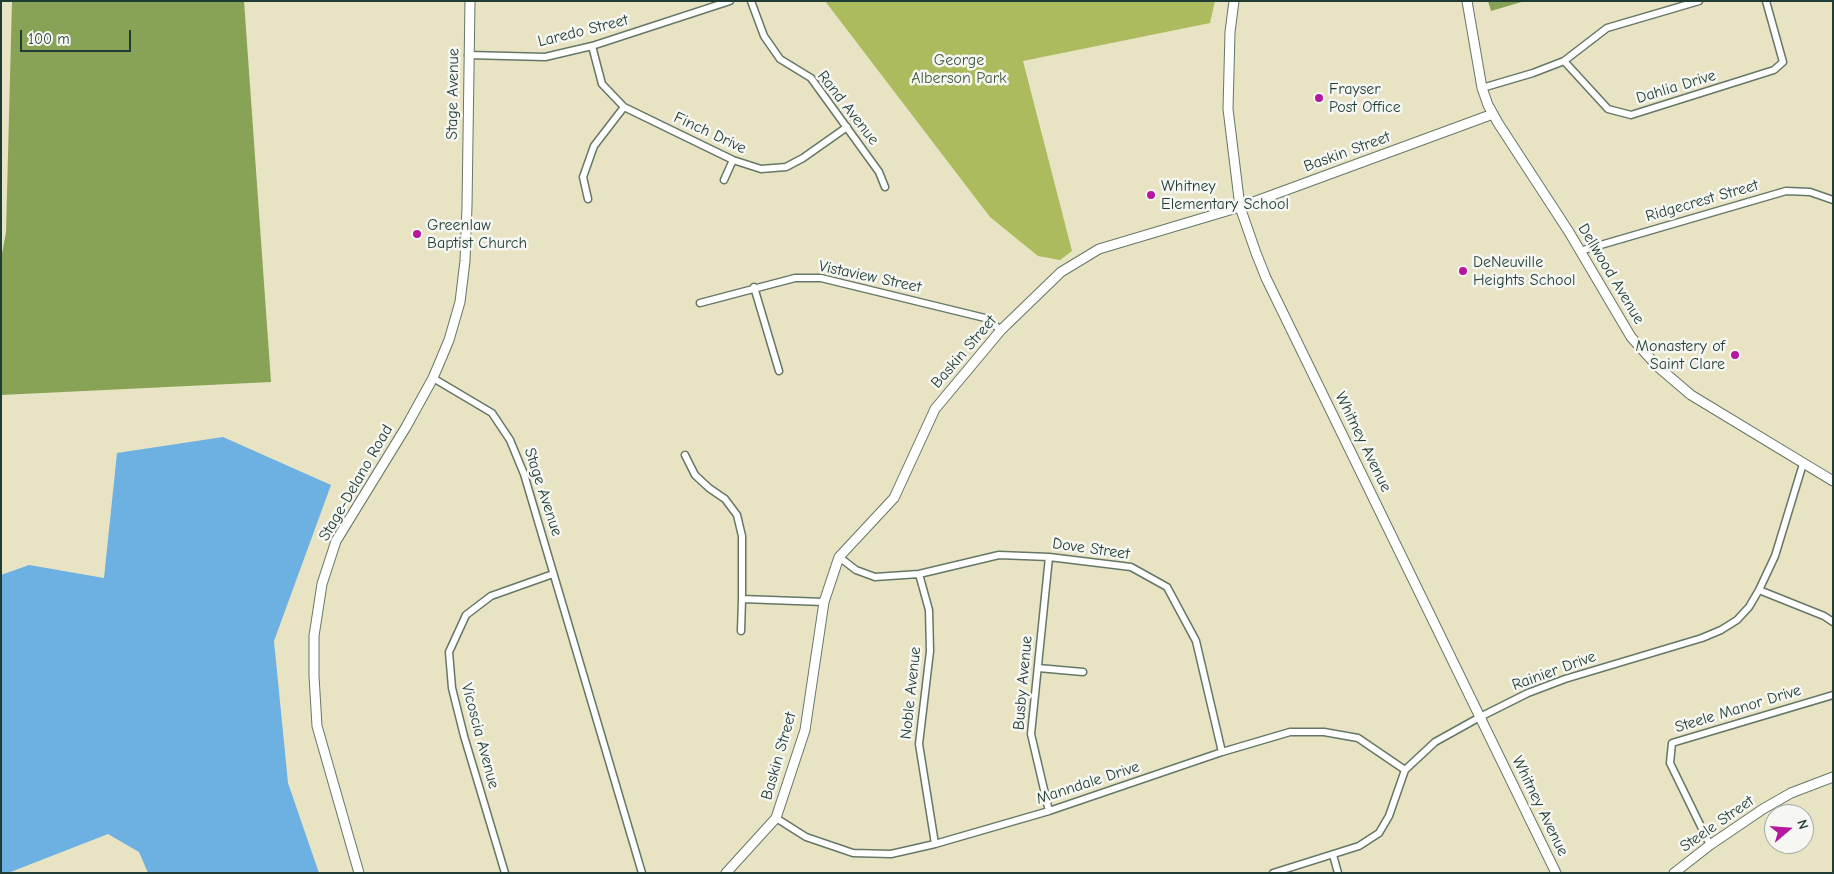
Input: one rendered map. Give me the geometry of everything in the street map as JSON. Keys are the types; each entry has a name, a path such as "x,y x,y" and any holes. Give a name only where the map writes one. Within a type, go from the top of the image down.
{"street":[{"name":"Stage Avenue","path":"470,1 465,261 460,302 449,340 433,378 492,413 510,440 524,474 642,873"},
{"name":"Laredo Street","path":"468,55 545,57 592,46 730,1"},
{"name":"Rand Avenue","path":"751,1 764,36 780,59 811,78 879,172 885,187"},
{"name":"Whitney Avenue","path":"1234,1 1230,32 1228,109 1240,207 1266,278 1556,873"},
{"name":"Dellwood Avenue","path":"1467,1 1482,88 1493,114 1580,251 1631,337 1657,366 1691,395 1833,481"},
{"path":"1482,88 1533,73 1564,61 1607,28 1699,1"},
{"name":"Dahlia Drive","path":"1564,61 1608,109 1631,115 1774,70 1783,62 1766,1"},
{"name":"Finch Drive","path":"592,46 602,84 624,107 733,160 761,169 786,167 803,158 847,127"},
{"path":"588,199 584,177 594,146 624,107"},
{"name":"Baskin Street","path":"726,873 776,818 805,730 824,602 839,557 894,498 935,409 1001,330 1061,272 1098,249 1240,207 1493,114"},
{"path":"724,180 733,160"},
{"name":"Ridgecrest Street","path":"1580,251 1786,191 1810,192 1833,200"},
{"name":"Vistaview Street","path":"700,303 754,287 795,278 821,278 985,318 1001,330"},
{"path":"754,287 779,372"},
{"name":"Stage-Delano Road","path":"359,873 317,726 314,636 322,584 336,541 406,428 433,378"},
{"path":"685,455 695,475 725,499 737,515 742,536 741,631"},
{"name":"Rainier Drive","path":"1273,873 1359,846 1379,833 1389,816 1404,770 1434,742 1528,693 1564,679 1702,638 1721,630 1736,620 1749,607 1760,590 1775,556 1803,464"},
{"name":"Dove Street","path":"839,557 856,570 875,577 919,574 999,555 1049,557 1131,567 1167,587 1196,640 1222,752"},
{"name":"Busby Avenue","path":"1049,557 1031,734 1049,811"},
{"name":"Vicoscia Avenue","path":"505,873 464,736 452,688 449,652 466,615 491,596 553,574"},
{"name":"Noble Avenue","path":"919,574 929,610 930,651 918,744 935,844"},
{"path":"1760,590 1824,616 1833,622"},
{"path":"742,599 824,602"},
{"path":"1038,668 1083,672"},
{"name":"Steele Manor Drive","path":"1710,845 1670,763 1672,743 1833,695"},
{"name":"Manndale Drive","path":"776,818 806,837 852,853 890,854 935,844 1049,811 1222,752 1290,732 1324,732 1358,738 1404,770"},
{"name":"Steele Street","path":"1674,873 1710,845 1763,809 1792,793 1833,777"},
{"path":"1333,855 1338,873"}],"green space":[{"path":"12,1 244,1 271,382 1,395 1,259 6,232"},
{"name":"George Alberson Park","path":"825,1 1215,1 1210,23 1023,61 1072,251 1060,260 1038,256 990,217"},
{"path":"1488,1 1525,1 1491,11"}],"water":[{"path":"223,437 331,485 274,641 288,783 319,873 148,873 139,852 108,834 8,873 1,873 1,575 29,565 104,578 117,453"}],"place":[{"name":"Frayser Post Office","path":"1319,98"},
{"name":"Whitney Elementary School","path":"1151,195"},
{"name":"Greenlaw Baptist Church","path":"417,234"},
{"name":"DeNeuville Heights School","path":"1463,271"},
{"name":"Monastery of Saint Clare","path":"1735,355"}]}
